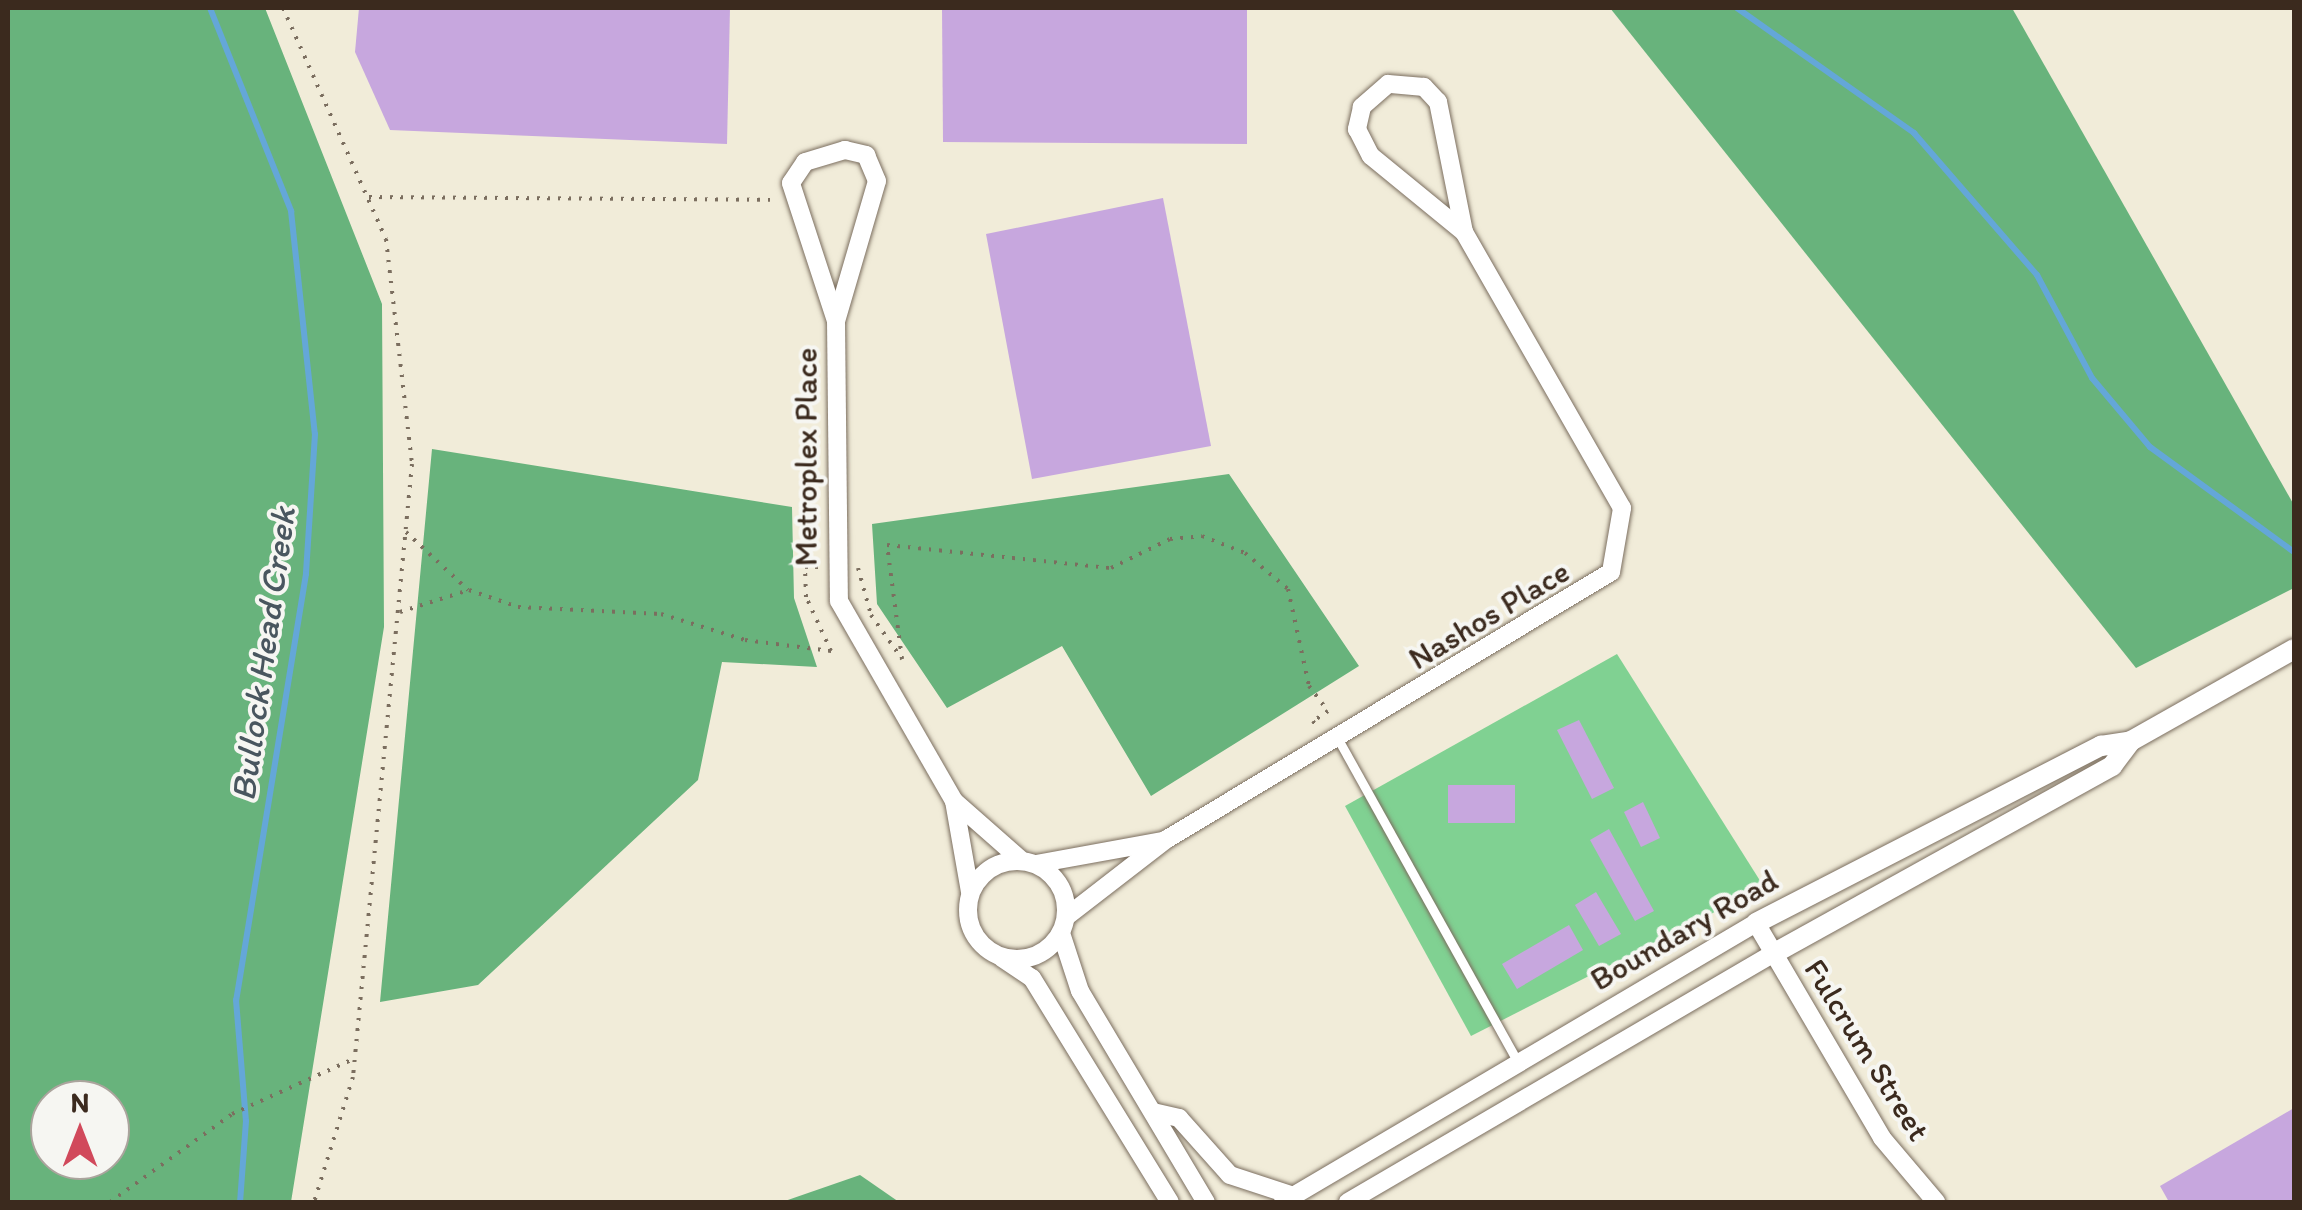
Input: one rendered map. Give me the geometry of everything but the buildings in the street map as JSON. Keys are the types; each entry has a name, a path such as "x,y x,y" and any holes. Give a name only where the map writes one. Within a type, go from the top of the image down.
{"street":[{"name":"Nashos Place","path":"1064,925 1167,839 1591,590 1612,572 1622,543 1609,477 1464,232 1438,102 1424,87 1388,84 1362,107 1356,129 1371,156 1464,232"},
{"name":"Metroplex Place","path":"836,321 791,200 804,162 835,152 866,155 878,181 836,321 833,566 854,634 954,801 1028,862"},
{"name":"Boundary Road","path":"1288,1199 1756,923 2101,746 2130,740 2294,649"},
{"name":"Boundary Road","path":"1349,1202 1773,954 2112,766 2130,740"},
{"name":"Metroplex Place","path":"954,801 970,892"},
{"name":"Nashos Place","path":"1028,862 1167,839"},
{"path":"1163,1198 1032,978 975,937 970,892 990,868 1028,862 1060,885 1064,925 1080,991 1206,1202"},
{"name":"Fulcrum Street","path":"1756,923 1882,1138 1936,1202"},
{"path":"1002,958 1036,956 1064,925"},
{"path":"1153,1112 1180,1118 1230,1174 1288,1199"}],"lane":[{"path":"1332,742 1518,1062"}],"path":[{"path":"283,8 369,197 396,286 411,433 406,532 355,1059 314,1202"},
{"path":"369,197 791,200"},
{"path":"406,532 469,590 518,607 661,614 745,640 830,651 804,577 805,567 862,568 871,615 902,659 887,545 1110,568 1170,539 1202,536 1245,553 1288,589 1309,686 1328,711 1313,720 1332,742"},
{"path":"398,613 469,590"},
{"path":"110,1202 232,1114 278,1094 324,1064 355,1059"}],"green space":[{"path":"8,8 265,8 382,304 384,627 291,1202 8,1202"},
{"path":"1610,8 2012,8 2294,505 2294,588 2136,668"},
{"path":"432,449 792,507 794,598 817,667 722,662 698,780 478,985 380,1002"},
{"path":"1229,474 1359,666 1151,796 1062,646 947,708 877,604 872,524"},
{"path":"1617,654 1764,887 1471,1036 1345,806"},
{"path":"860,1175 899,1202 782,1202"}],"waterway":[{"name":"Bullock Head Creek","path":"210,8 291,211 315,434 306,574 236,1000 246,1121 240,1202"},
{"path":"1737,8 1914,133 2037,275 2092,378 2150,447 2294,552"}]}
